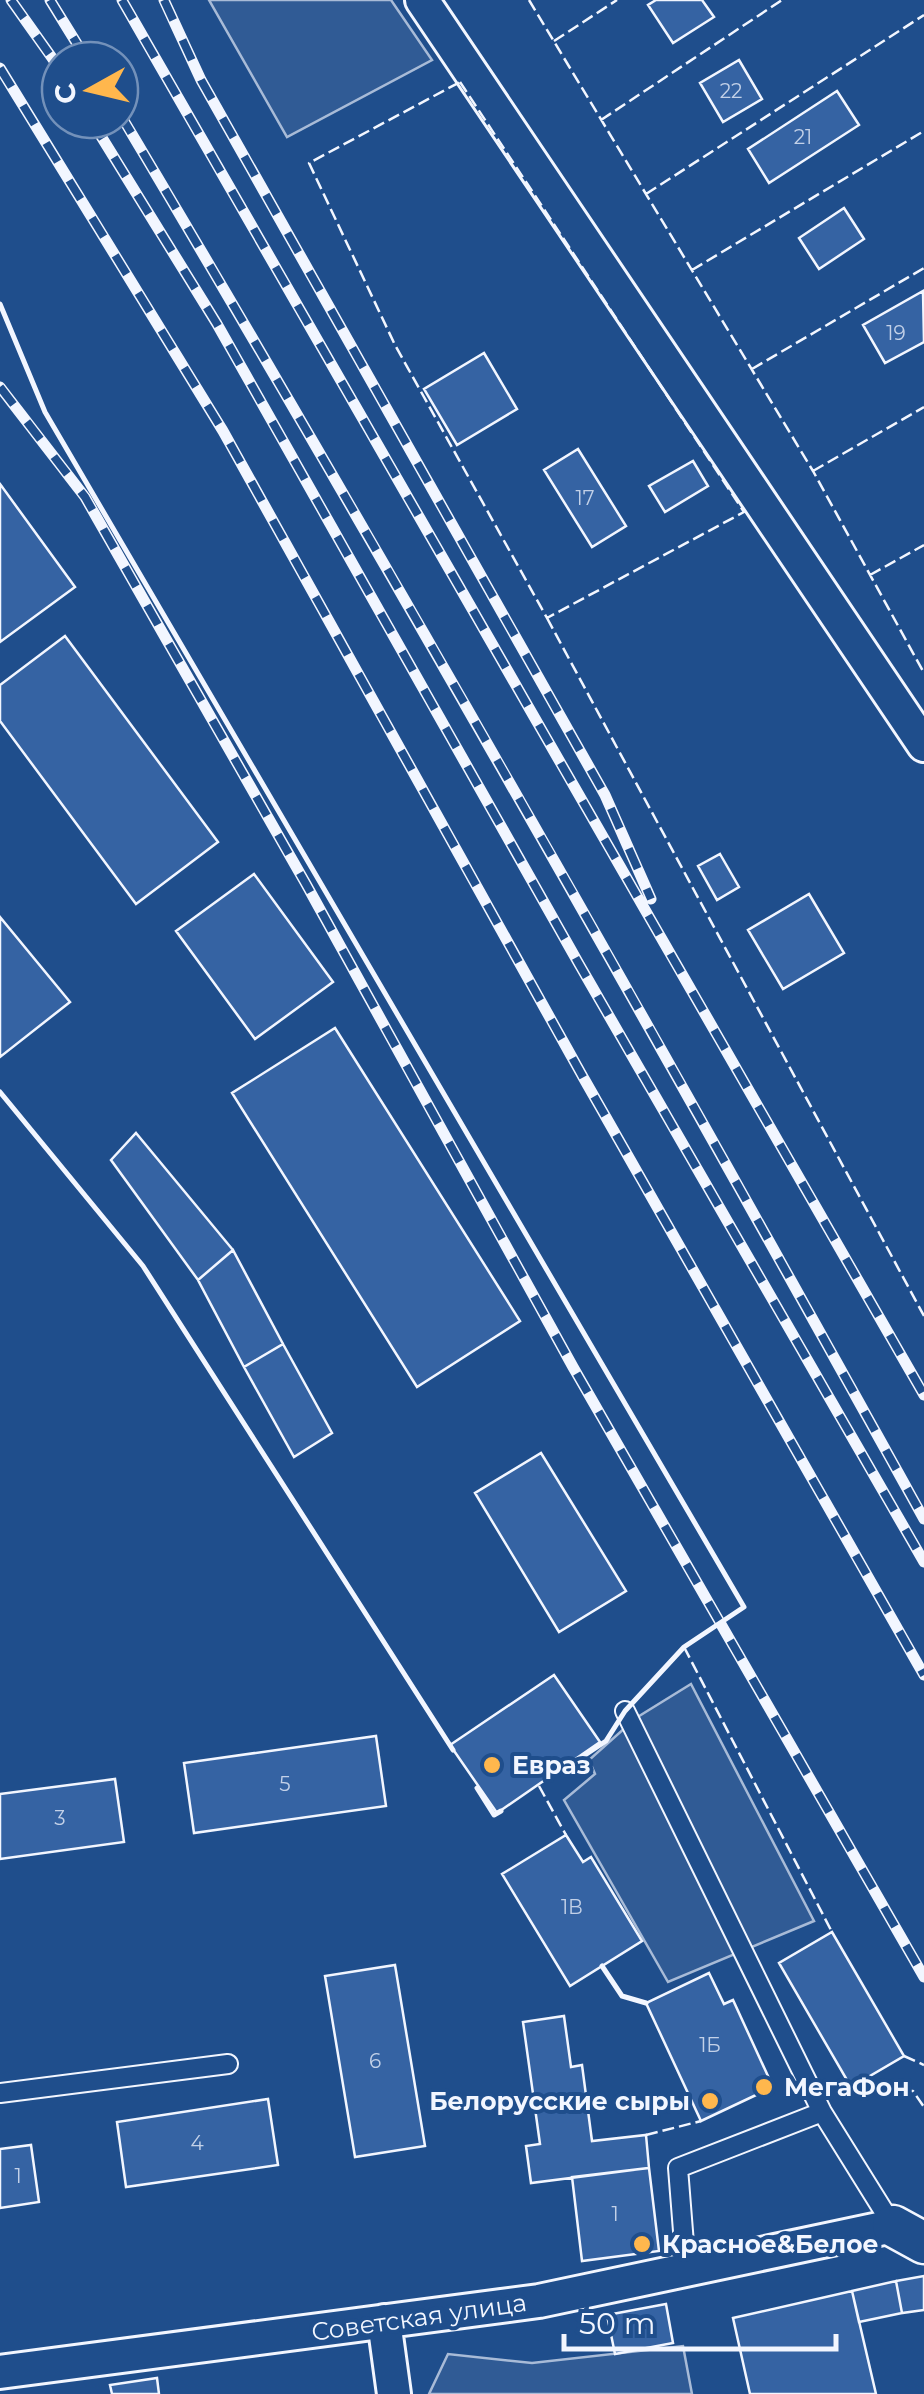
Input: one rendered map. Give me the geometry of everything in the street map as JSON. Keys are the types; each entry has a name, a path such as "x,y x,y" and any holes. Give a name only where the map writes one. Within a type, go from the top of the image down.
{"street":[{"path":"422,0 924,745"},
{"name":"Советская улица","path":"0,2372 539,2301 686,2269 908,2234"},
{"path":"384,2321 394,2394"}],"lane":[{"path":"625,1711 822,2112 908,2234"},
{"path":"0,2093 228,2064"},
{"path":"686,2269 678,2168 822,2112"}],"shaded area":[{"path":"209,0 391,0 432,60 287,137"},
{"path":"691,1684 814,1921 668,1982 564,1800 595,1774 589,1760 636,1718"},
{"path":"683,2346 692,2394 429,2394 448,2354 532,2363"}],"building":[{"path":"656,0 702,0 714,17 673,43 648,5"},
{"path":"739,60 762,99 723,122 700,83"},
{"path":"837,91 859,125 769,183 748,149"},
{"path":"844,208 864,239 819,269 799,238"},
{"path":"923,291 924,342 885,363 863,325"},
{"path":"484,353 517,409 457,445 424,389"},
{"path":"578,449 626,526 592,547 544,470"},
{"path":"693,461 708,486 665,512 649,486"},
{"path":"0,484 75,587 0,642"},
{"path":"65,636 218,842 136,904 0,721 0,685"},
{"path":"720,854 739,887 717,900 698,866"},
{"path":"254,874 333,982 255,1039 176,931"},
{"path":"809,894 844,953 783,989 748,930"},
{"path":"0,917 70,1002 0,1057"},
{"path":"335,1028 520,1321 417,1387 232,1093"},
{"path":"136,1133 233,1250 198,1280 111,1160"},
{"path":"233,1250 283,1344 244,1367 198,1280"},
{"path":"283,1344 332,1433 294,1457 244,1367"},
{"path":"541,1453 626,1591 559,1632 475,1493"},
{"path":"554,1675 600,1742 497,1813 450,1745"},
{"path":"376,1736 386,1806 194,1833 184,1763"},
{"path":"115,1779 124,1842 0,1859 0,1794"},
{"path":"566,1835 583,1862 591,1857 642,1941 570,1986 502,1874"},
{"path":"832,1932 904,2056 851,2087 779,1963"},
{"path":"395,1965 425,2146 355,2157 325,1976"},
{"path":"709,1973 724,2004 733,2000 773,2087 701,2121 646,2003"},
{"path":"564,2016 571,2067 582,2065 592,2141 646,2135 649,2168 531,2183 526,2146 540,2144 523,2022"},
{"path":"268,2099 278,2165 126,2187 117,2122"},
{"path":"31,2145 39,2202 0,2208 0,2149"},
{"path":"649,2168 659,2251 582,2261 572,2177"},
{"path":"924,2276 924,2310 902,2313 896,2281"},
{"path":"896,2281 902,2313 859,2322 852,2291"},
{"path":"852,2291 876,2394 750,2394 733,2318"},
{"path":"666,2304 673,2343 615,2354 607,2315"},
{"path":"157,2378 159,2394 112,2394 110,2385"}],"railway":[{"path":"11,0 40,41"},
{"path":"50,0 75,40"},
{"path":"122,0 924,1395"},
{"path":"164,0 201,80 605,795 651,899"},
{"path":"0,68 223,431 583,1077 924,1675"},
{"path":"103,140 217,324 579,964 924,1562"},
{"path":"135,140 527,813 924,1519"},
{"path":"0,387 85,497 306,884 573,1367 924,1977"}],"fence":[{"path":"529,0 813,471 924,673"},
{"path":"554,41 617,0"},
{"path":"601,120 782,0"},
{"path":"646,194 924,15"},
{"path":"460,82 744,512 547,618 395,345 309,163 460,82"},
{"path":"692,270 924,131"},
{"path":"752,369 924,268"},
{"path":"813,471 924,407"},
{"path":"870,575 924,545"},
{"path":"547,618 924,1316"},
{"path":"684,1647 832,1932"},
{"path":"539,1786 566,1835"},
{"path":"904,2056 924,2065"},
{"path":"851,2087 913,2091 924,2107"},
{"path":"646,2135 701,2121"}],"wall":[{"path":"0,304 45,412 744,1607 684,1647 625,1711 606,1741 576,1761"},
{"path":"0,1092 143,1266 453,1750"},
{"path":"477,1788 494,1815 501,1811"},
{"path":"602,1966 622,1996 646,2003"}],"place":[{"name":"Евраз","path":"492,1765"},
{"name":"МегаФон","path":"764,2087"},
{"name":"Белорусские сыры","path":"710,2101"},
{"name":"Красное&Белое","path":"642,2244"}]}
